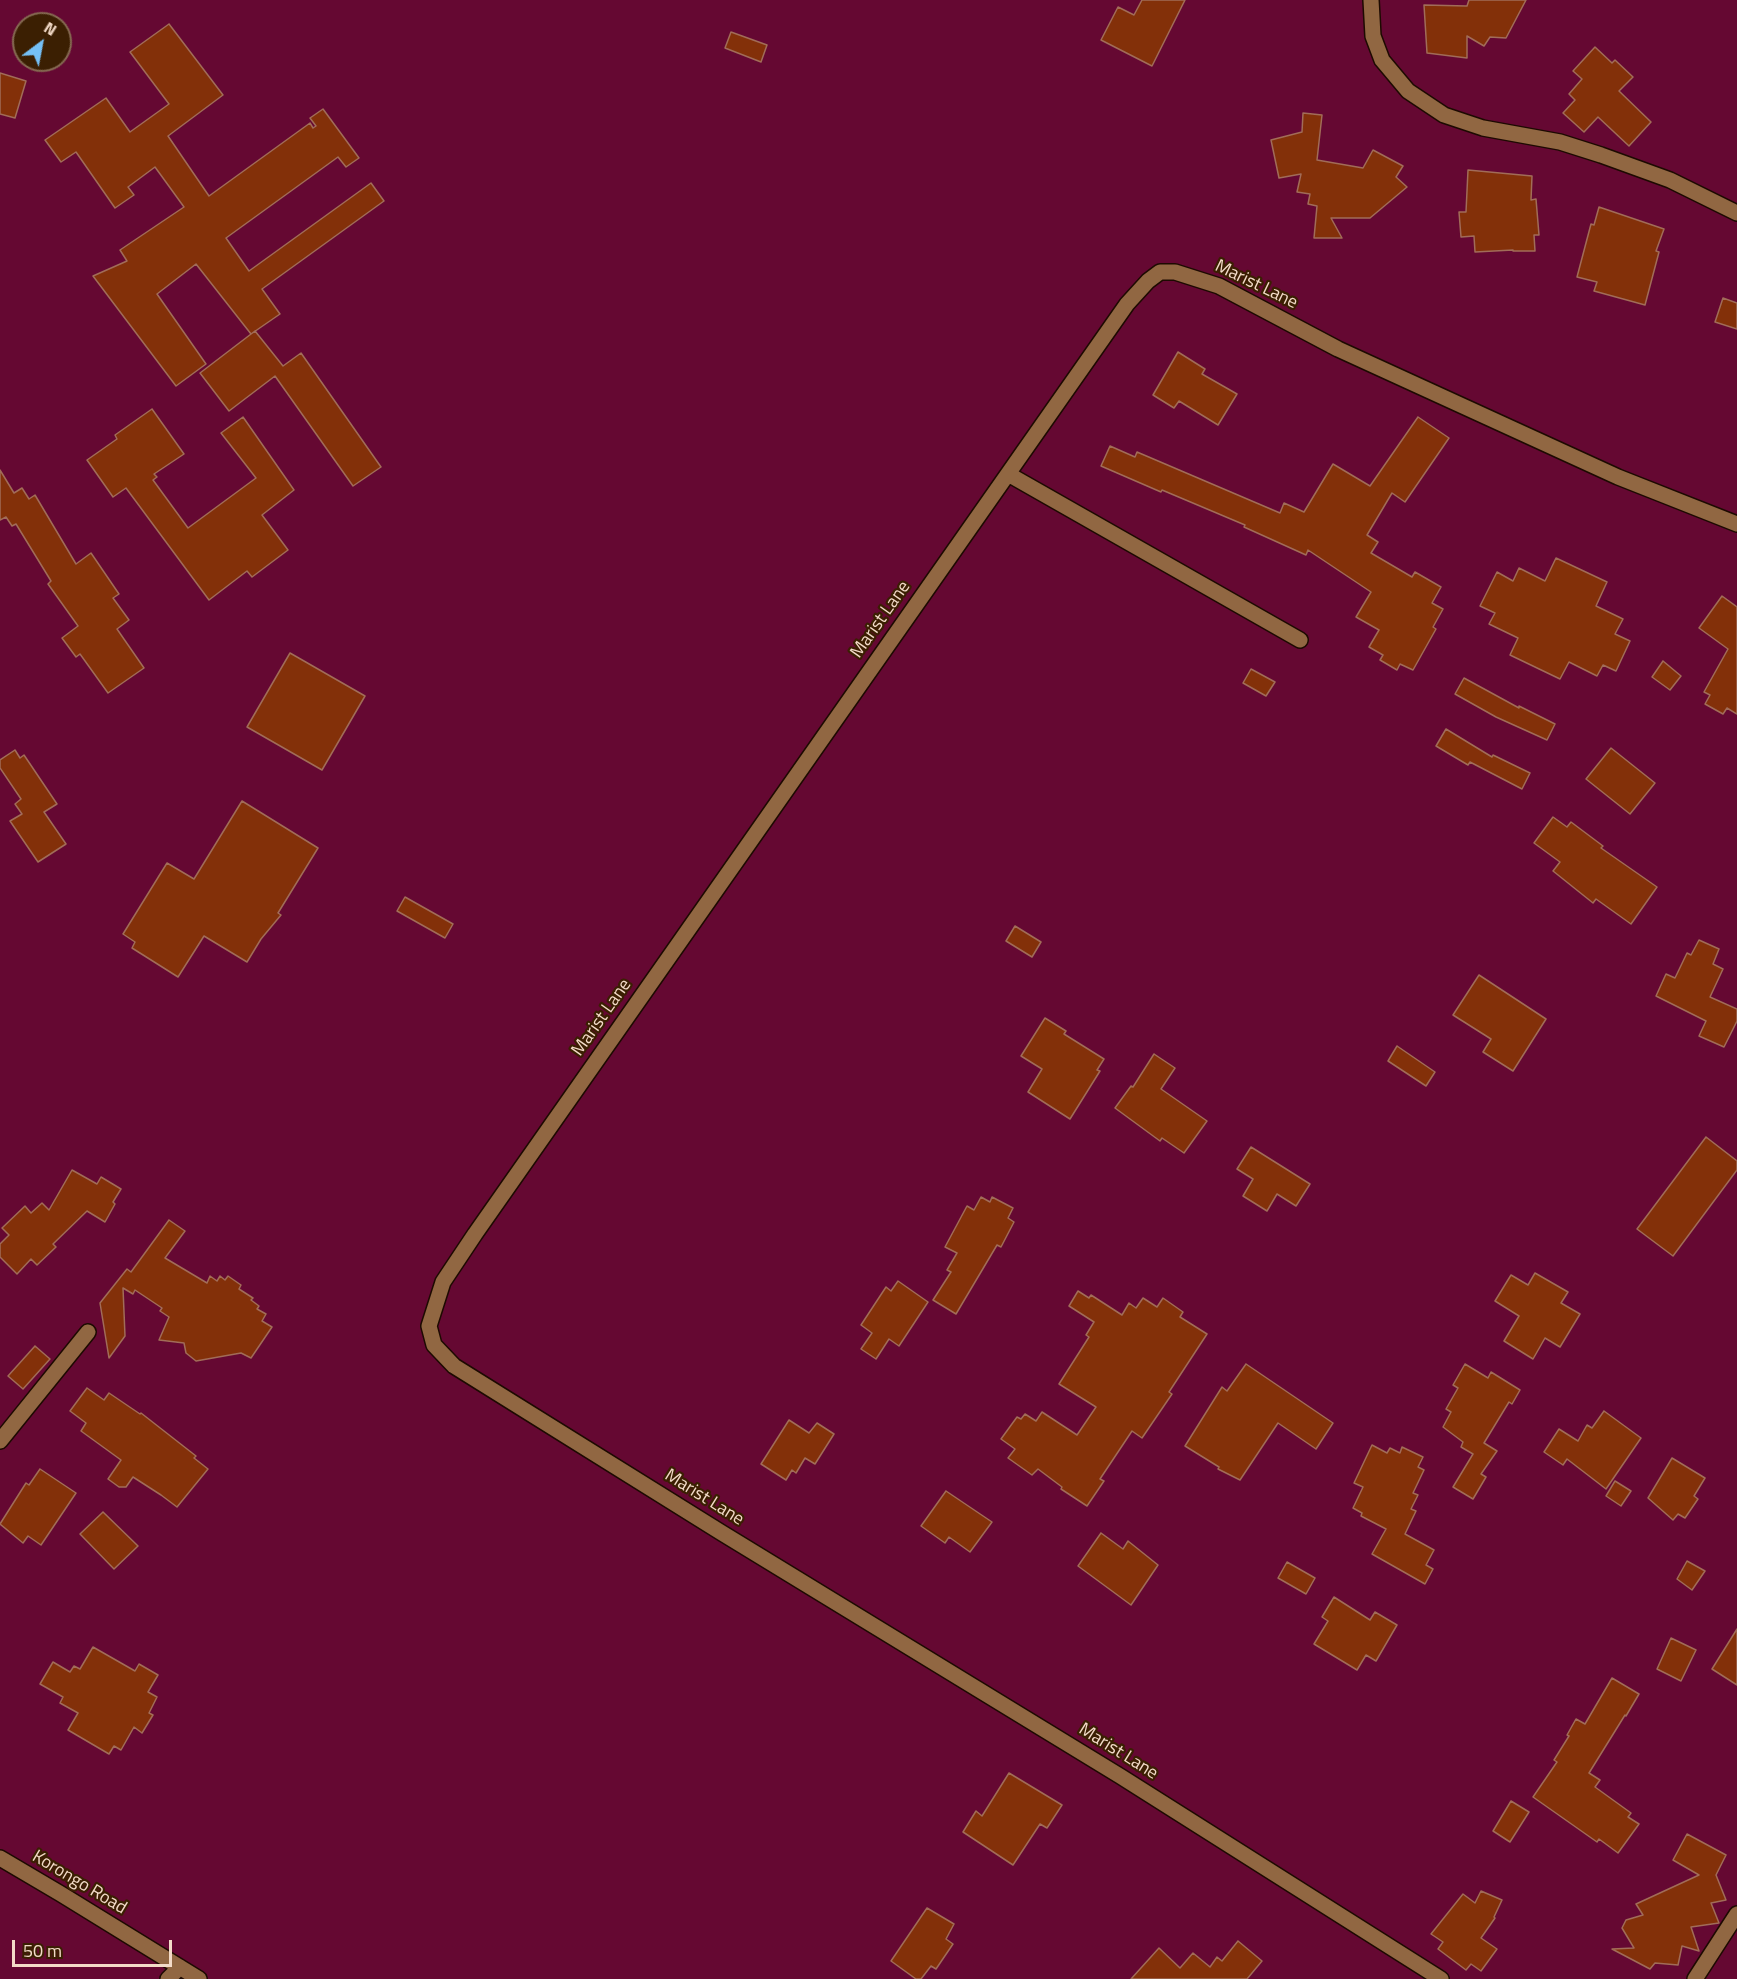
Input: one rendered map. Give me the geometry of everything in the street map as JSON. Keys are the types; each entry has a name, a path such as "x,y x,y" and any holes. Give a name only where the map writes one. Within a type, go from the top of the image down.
{"street":[{"path":"1371,0 1373,36 1382,60 1408,91 1444,115 1483,128 1560,142 1601,154 1670,180 1737,213"},
{"name":"Marist Lane","path":"1441,1979 1120,1776 454,1366 434,1345 429,1326 443,1282 1127,304 1148,281 1160,272 1174,272 1219,286 1338,349 1618,477 1737,524"},
{"path":"1008,474 1300,640"},
{"path":"0,1441 88,1332"},
{"name":"Korongo Road","path":"0,1858 200,1979"},
{"path":"1695,1979 1737,1914"},
{"path":"168,1979 180,1967"}],"shaded area":[{"path":"0,0 1737,0 1737,1979 0,1979"}],"building":[{"path":"1142,0 1185,0 1152,66 1101,40 1118,7 1134,15"},
{"path":"1469,0 1526,0 1506,38 1490,37 1484,46 1467,36 1467,58 1427,53 1424,5 1467,6"},
{"path":"169,24 223,95 168,136 209,196 310,123 313,128 316,126 310,118 323,109 359,158 346,167 338,157 226,238 249,271 371,183 384,201 262,289 280,314 251,334 196,264 157,294 206,364 176,386 93,276 127,261 120,250 184,207 155,167 128,187 134,195 115,208 76,152 61,162 45,140 106,98 130,132 169,104 130,52"},
{"path":"731,32 767,45 761,62 725,48"},
{"path":"1595,47 1612,63 1615,60 1633,77 1619,91 1651,122 1629,146 1598,117 1584,132 1563,113 1575,100 1569,94 1582,79 1573,71"},
{"path":"0,73 26,81 15,118 0,114"},
{"path":"1303,113 1322,115 1317,160 1363,168 1373,150 1403,166 1396,177 1407,187 1370,218 1331,218 1342,238 1314,238 1317,206 1308,204 1310,194 1297,192 1301,174 1279,178 1271,140 1302,132"},
{"path":"1468,170 1532,176 1531,200 1536,199 1539,235 1534,235 1535,251 1475,252 1474,236 1461,237 1459,212 1466,212"},
{"path":"1599,207 1664,229 1656,251 1659,252 1645,305 1594,291 1597,282 1577,277 1591,224 1594,225"},
{"path":"1723,298 1737,303 1737,329 1715,322"},
{"path":"255,331 283,366 301,353 381,467 353,486 275,376 229,411 200,373"},
{"path":"1178,352 1205,369 1202,374 1237,394 1218,425 1179,401 1174,408 1153,395"},
{"path":"152,409 184,454 154,474 157,477 153,480 188,528 256,478 221,433 243,417 294,490 262,515 288,550 252,577 247,571 209,600 126,488 113,497 87,460 117,439 115,435"},
{"path":"1418,417 1449,438 1405,502 1392,493 1367,535 1378,542 1371,553 1412,577 1415,572 1441,587 1432,603 1443,609 1433,627 1436,629 1413,670 1400,664 1397,670 1380,660 1383,655 1369,647 1379,630 1356,617 1371,592 1308,550 1306,555 1244,527 1245,525 1101,466 1110,446 1135,457 1137,452 1280,513 1284,503 1304,512 1333,464 1370,486"},
{"path":"0,470 14,493 22,488 29,499 35,495 76,564 91,553 119,594 113,598 129,620 117,629 144,668 108,693 80,654 76,657 62,638 78,626 48,584 51,581 16,524 12,526 6,517 0,520"},
{"path":"1556,558 1607,582 1596,606 1623,619 1615,634 1630,641 1616,671 1603,665 1597,676 1569,662 1560,679 1510,655 1518,638 1489,624 1495,613 1480,606 1497,572 1513,581 1519,568 1545,581"},
{"path":"1722,596 1737,607 1737,714 1727,708 1723,714 1705,704 1710,695 1704,692 1728,649 1699,628"},
{"path":"290,653 365,696 322,770 247,727"},
{"path":"1663,661 1681,676 1670,690 1652,677"},
{"path":"1251,669 1275,682 1266,696 1243,683"},
{"path":"1464,678 1519,708 1519,706 1555,724 1547,740 1496,717 1455,694"},
{"path":"1446,729 1492,757 1493,755 1530,773 1522,789 1470,762 1468,765 1436,746"},
{"path":"1611,748 1655,783 1630,814 1586,779"},
{"path":"15,750 20,758 24,755 57,804 44,812 66,844 38,862 10,821 22,814 15,804 21,799 0,768 0,760"},
{"path":"242,801 318,848 278,913 281,915 261,939 247,962 204,936 178,977 132,948 135,942 123,934 167,863 194,879"},
{"path":"1553,817 1567,827 1571,822 1603,846 1601,848 1657,887 1631,924 1596,899 1593,903 1553,871 1560,862 1534,843"},
{"path":"405,897 453,924 445,938 397,911"},
{"path":"1015,926 1041,942 1032,957 1006,941"},
{"path":"1699,940 1719,949 1713,964 1723,969 1710,997 1737,1009 1737,1021 1724,1047 1699,1036 1706,1021 1656,996 1666,974 1675,978 1687,953 1691,955"},
{"path":"1479,975 1546,1019 1513,1071 1483,1052 1491,1039 1453,1015"},
{"path":"1045,1018 1066,1031 1064,1034 1104,1059 1097,1070 1100,1071 1070,1119 1028,1092 1042,1069 1021,1056"},
{"path":"1397,1046 1435,1072 1426,1086 1388,1061"},
{"path":"1154,1054 1175,1068 1161,1089 1207,1121 1184,1153 1162,1138 1160,1141 1115,1108 1131,1086 1133,1087"},
{"path":"1706,1137 1737,1161 1737,1170 1673,1256 1637,1229"},
{"path":"1251,1147 1310,1184 1296,1206 1277,1194 1267,1211 1243,1196 1253,1179 1237,1169"},
{"path":"72,1170 97,1184 101,1177 121,1189 113,1202 115,1204 105,1222 87,1211 53,1244 56,1247 37,1265 31,1259 17,1274 0,1257 0,1244 9,1235 2,1228 25,1206 31,1213 42,1203 49,1210"},
{"path":"981,1197 990,1202 992,1197 1013,1208 1008,1218 1014,1222 1001,1247 997,1245 956,1314 933,1300 951,1272 947,1270 957,1253 945,1247 967,1206 974,1210"},
{"path":"169,1220 185,1231 165,1258 207,1283 210,1276 217,1281 220,1276 225,1280 228,1276 241,1285 239,1289 253,1298 251,1300 259,1306 257,1309 266,1314 262,1321 272,1327 251,1358 241,1353 196,1361 186,1353 184,1343 159,1340 169,1317 160,1311 162,1308 135,1290 133,1294 123,1288 125,1336 109,1358 100,1303 127,1269 131,1272"},
{"path":"1535,1273 1568,1292 1561,1303 1580,1314 1560,1347 1545,1338 1533,1359 1504,1341 1519,1316 1495,1301 1511,1275 1528,1285"},
{"path":"898,1281 928,1302 899,1346 889,1339 876,1359 861,1349 872,1333 861,1325 886,1287 891,1291"},
{"path":"1078,1291 1089,1298 1091,1295 1122,1315 1129,1303 1136,1308 1143,1298 1157,1307 1163,1298 1183,1312 1180,1317 1207,1334 1169,1392 1172,1394 1142,1438 1132,1431 1100,1479 1104,1481 1087,1506 1061,1489 1062,1487 1038,1469 1032,1475 1008,1458 1015,1449 1001,1439 1017,1417 1021,1419 1025,1414 1036,1421 1042,1412 1077,1435 1096,1407 1059,1384 1089,1337 1086,1335 1094,1322 1069,1306"},
{"path":"35,1346 50,1359 23,1389 8,1376"},
{"path":"1246,1364 1333,1423 1316,1449 1278,1423 1240,1480 1218,1469 1219,1467 1185,1446 1222,1387 1227,1391"},
{"path":"1465,1364 1488,1378 1491,1372 1520,1390 1512,1404 1509,1402 1484,1443 1497,1451 1481,1474 1486,1477 1473,1499 1453,1487 1473,1454 1461,1447 1463,1442 1443,1427 1451,1412 1446,1409 1458,1388 1453,1385"},
{"path":"87,1388 104,1400 109,1393 141,1413 196,1456 194,1458 208,1469 177,1507 133,1477 126,1487 119,1487 108,1479 121,1460 81,1431 86,1423 70,1411"},
{"path":"1604,1411 1641,1438 1606,1489 1567,1459 1563,1465 1544,1452 1559,1429 1578,1441 1587,1425 1592,1428"},
{"path":"789,1420 809,1433 817,1423 834,1434 815,1464 805,1458 796,1473 792,1470 786,1480 761,1464"},
{"path":"1372,1445 1387,1453 1390,1448 1400,1453 1402,1447 1423,1457 1418,1467 1424,1470 1413,1493 1418,1495 1411,1509 1416,1511 1405,1534 1434,1550 1426,1565 1433,1569 1425,1584 1372,1554 1386,1529 1361,1516 1362,1513 1353,1508 1363,1487 1354,1483"},
{"path":"1672,1458 1705,1478 1694,1496 1698,1499 1685,1518 1678,1514 1673,1520 1648,1498"},
{"path":"40,1469 76,1493 41,1545 28,1536 23,1543 0,1524 26,1483 29,1485"},
{"path":"1615,1481 1631,1491 1621,1506 1606,1496"},
{"path":"946,1491 992,1522 970,1552 949,1537 945,1543 921,1526"},
{"path":"103,1512 138,1546 114,1569 80,1534"},
{"path":"1101,1533 1123,1549 1128,1541 1158,1565 1131,1605 1078,1566"},
{"path":"1687,1561 1705,1571 1692,1590 1677,1579"},
{"path":"1287,1562 1315,1578 1306,1594 1278,1578"},
{"path":"1334,1597 1370,1620 1375,1612 1397,1625 1376,1661 1366,1655 1357,1670 1314,1644 1328,1621 1322,1617"},
{"path":"1737,1629 1737,1685 1712,1669"},
{"path":"1671,1638 1696,1650 1681,1681 1657,1669"},
{"path":"93,1647 135,1671 139,1664 158,1675 148,1692 157,1697 149,1713 153,1715 142,1733 134,1727 121,1750 114,1746 109,1754 68,1730 78,1713 60,1703 63,1697 40,1684 53,1662 70,1672 74,1666 80,1669"},
{"path":"1612,1678 1639,1694 1589,1773 1600,1780 1595,1787 1631,1813 1628,1817 1639,1824 1618,1853 1599,1839 1597,1842 1533,1797 1557,1762 1554,1760 1569,1736 1567,1735 1576,1719 1585,1724"},
{"path":"1009,1773 1062,1805 1047,1828 1040,1824 1013,1865 963,1832 976,1811 982,1816"},
{"path":"1511,1801 1529,1812 1510,1842 1493,1831"},
{"path":"1687,1834 1726,1855 1716,1875 1726,1900 1711,1903 1719,1923 1691,1927 1699,1951 1682,1946 1678,1965 1655,1963 1650,1969 1612,1949 1634,1948 1622,1928 1626,1920 1643,1915 1636,1904 1699,1875 1673,1860"},
{"path":"1481,1891 1502,1900 1495,1918 1481,1938 1497,1949 1481,1971 1471,1964 1466,1970 1438,1949 1443,1942 1431,1934 1463,1894 1475,1903"},
{"path":"927,1908 954,1924 946,1939 953,1944 936,1969 931,1966 921,1979 916,1979 891,1961"},
{"path":"1238,1941 1262,1961 1247,1979 1131,1979 1159,1948 1180,1968 1193,1953 1210,1967 1217,1957 1222,1961"}]}
